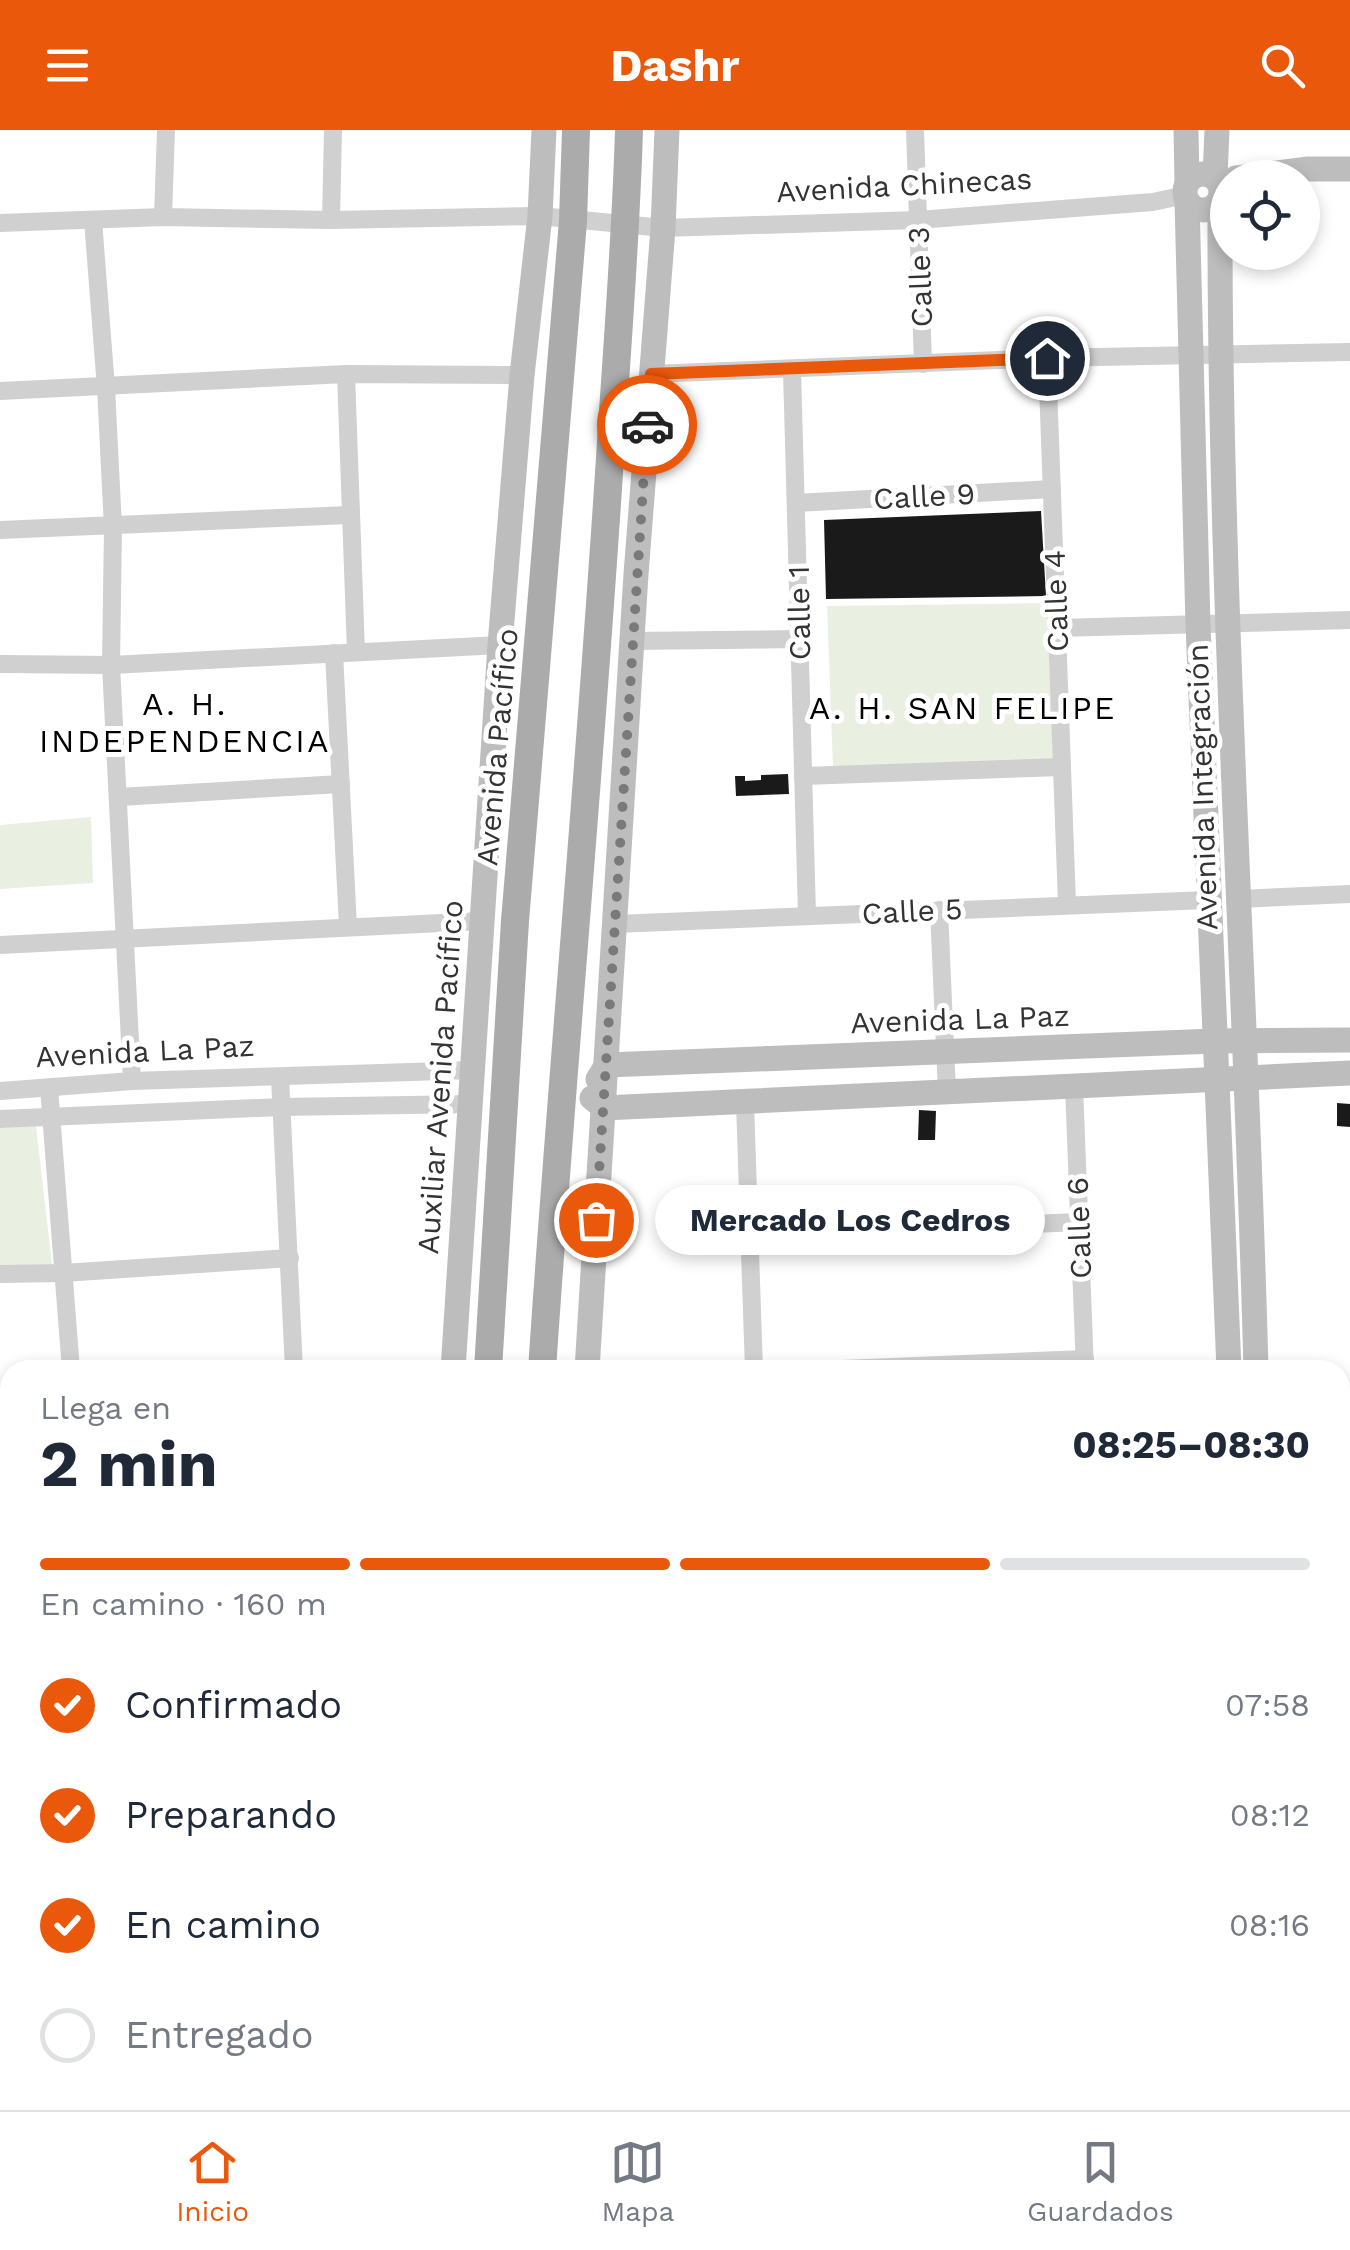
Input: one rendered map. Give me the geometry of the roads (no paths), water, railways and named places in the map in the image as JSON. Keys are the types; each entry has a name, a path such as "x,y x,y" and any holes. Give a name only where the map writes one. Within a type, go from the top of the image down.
{"main road":[{"name":"Auxiliar Avenida Pacífico","path":"454,1360 500,646 522,376 540,216 544,130"},
{"name":"Avenida Pacífico","path":"489,1360 515,921 573,221 576,130"},
{"path":"543,1360 560,1103 595,700 629,130"},
{"path":"586,1360 596,1101 607,1065 667,130"},
{"path":"1186,130 1198,624 1229,1360"},
{"name":"Avenida Integración","path":"1218,130 1221,160"},
{"path":"1320,169 1350,169"},
{"path":"1186,193 1204,210 1210,201"},
{"name":"Avenida Integración","path":"1221,270 1220,356 1228,624 1256,1360"},
{"name":"Avenida La Paz","path":"607,1065 1215,1041 1350,1040"},
{"path":"560,1103 745,1103 1350,1074"}],"street":[{"path":"163,217 166,130"},
{"path":"330,220 332,130"},
{"name":"Calle 3","path":"915,130 924,364"},
{"name":"Avenida Chinecas","path":"573,221 663,228 918,220 1153,202 1186,193"},
{"path":"0,223 163,217 330,220 540,216 573,221"},
{"path":"92,220 113,527 112,665 132,1081"},
{"path":"651,374 1047,358 1350,352"},
{"name":"Calle 4","path":"1047,358 1067,904"},
{"name":"Calle 1","path":"792,370 807,916"},
{"path":"0,391 346,374 522,376"},
{"path":"346,374 356,652"},
{"name":"Calle 9","path":"796,504 1052,490"},
{"path":"0,530 349,515"},
{"path":"1057,628 1350,620"},
{"path":"632,640 799,639"},
{"path":"0,664 112,665 500,646"},
{"path":"334,653 348,926"},
{"path":"803,776 1062,767"},
{"path":"119,797 341,784"},
{"path":"1239,899 1350,894"},
{"name":"Calle 5","path":"615,924 1208,900"},
{"path":"939,910 948,1093"},
{"path":"0,944 482,921"},
{"name":"Avenida La Paz","path":"0,1091 132,1081 474,1070"},
{"path":"280,1076 294,1360"},
{"name":"Calle 6","path":"1074,1086 1085,1360"},
{"path":"48,1088 70,1360"},
{"path":"745,1103 754,1360"},
{"path":"0,1120 280,1106 472,1104"},
{"path":"749,1237 1078,1222"},
{"path":"0,1274 290,1258"}],"place":[{"name":"Mercado Los Cedros","path":"596,1220"}],"district":[{"name":"A. H. SAN FELIPE","path":"963,708"},
{"name":"A. H. INDEPENDENCIA","path":"185,722"}]}
